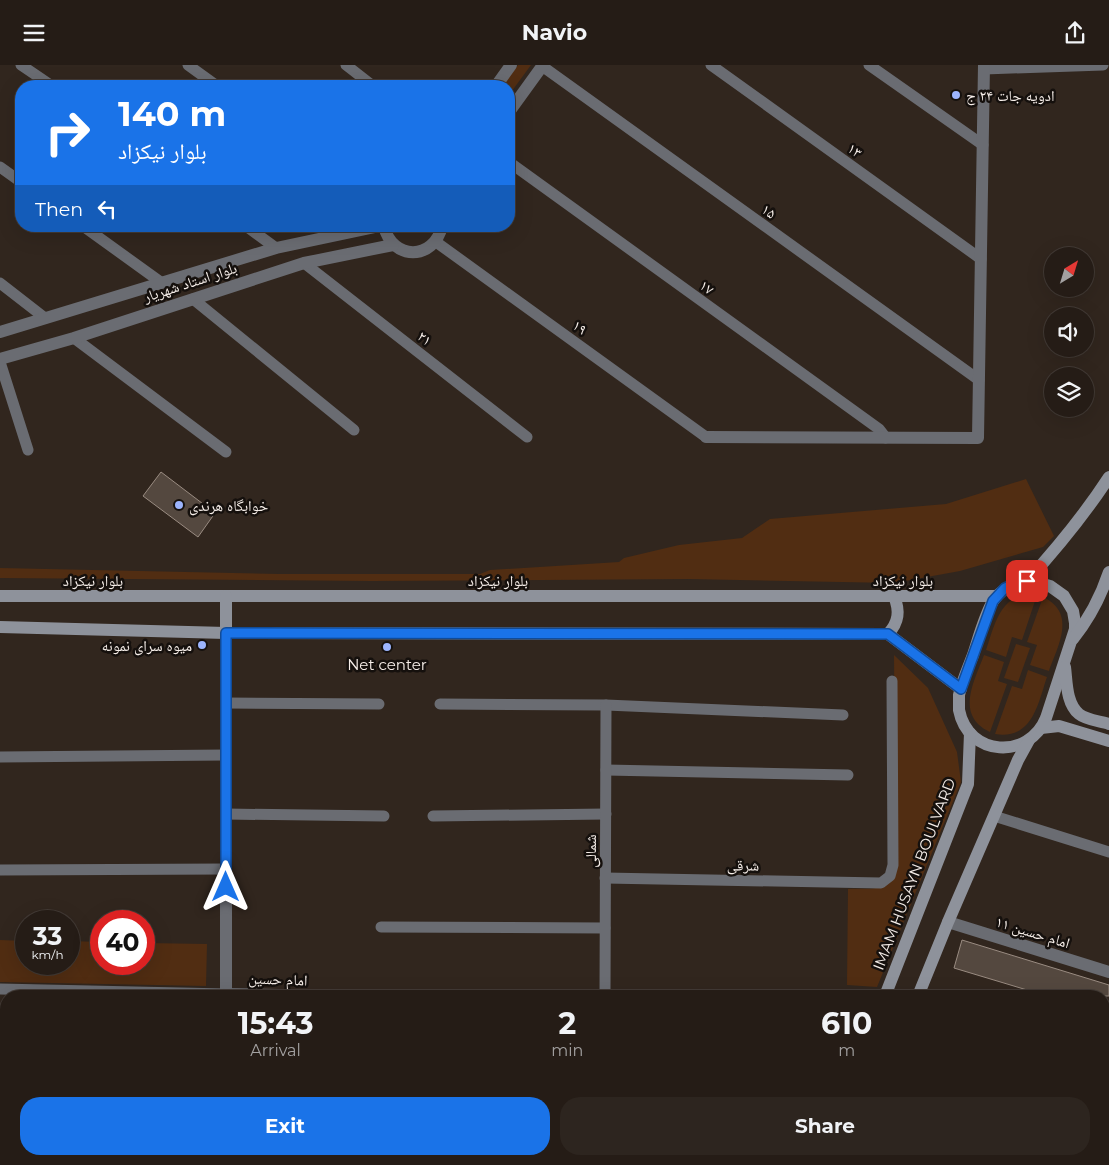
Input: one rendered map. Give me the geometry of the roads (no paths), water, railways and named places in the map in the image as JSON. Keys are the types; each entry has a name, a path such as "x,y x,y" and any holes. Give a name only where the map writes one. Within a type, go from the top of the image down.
{"main road":[{"path":"1027,581 1069,533 1091,505 1109,477"},
{"path":"1070,643 1085,625 1107,586 1109,572"},
{"path":"920,990 994,816 1029,740 1041,728 1046,717 1075,629 1072,611 1060,592 1050,585 1027,581 1010,585 996,596 990,606 961,689 959,700 963,723 970,733 979,740 995,747 1012,747 1029,740"},
{"name":"بلوار نیکزاد","path":"0,596 996,596"},
{"path":"226,596 226,633"},
{"path":"888,634 895,626 898,617 898,606 894,596"},
{"path":"0,627 226,633 888,634 961,689"},
{"path":"1065,660 1067,687 1071,705 1080,715 1109,724"},
{"path":"1041,728 1059,726 1109,741"},
{"name":"IMAM HUSAYN BOULVARD","path":"887,990 968,784 970,733"}],"street":[{"path":"21,65 43,80"},
{"path":"188,65 209,80"},
{"path":"346,65 365,80"},
{"path":"500,80 510,65"},
{"name":"۱۳","path":"711,65 981,259"},
{"path":"869,65 983,145"},
{"path":"706,437 978,438 984,67 1103,65"},
{"path":"515,104 543,66"},
{"name":"۱۵","path":"543,66 979,380"},
{"name":"۱۷","path":"515,166 871,423 886,438"},
{"path":"0,167 15,178"},
{"path":"91,232 162,283"},
{"path":"254,232 276,248"},
{"name":"بلوار استاد شهریار","path":"0,332 276,248 353,232"},
{"path":"385,232 393,245 410,253 420,252 429,248 436,242 440,232"},
{"name":"۱۹","path":"436,242 706,437"},
{"name":"بلوار استاد شهریار","path":"0,360 74,338 304,263 393,245"},
{"name":"۲۱","path":"304,263 528,437"},
{"path":"0,283 45,318"},
{"path":"193,299 354,430"},
{"path":"74,338 226,451"},
{"path":"0,360 28,450"},
{"path":"226,633 226,990"},
{"name":"شرقی","path":"605,877 881,883 890,876 893,865 892,681"},
{"path":"226,703 379,704"},
{"path":"440,704 606,705 844,715"},
{"name":"شمالی","path":"605,990 606,705"},
{"path":"0,757 226,755"},
{"path":"606,770 848,775"},
{"path":"226,814 384,816"},
{"path":"433,816 606,814"},
{"path":"994,816 1109,852"},
{"path":"0,869 226,869"},
{"name":"امام حسین ۱۱","path":"948,922 1109,972"},
{"path":"381,927 605,928"},
{"path":"0,989 38,990"}],"place":[{"name":"ادویه جات ۲۴ ج","path":"956,95"},
{"name":"خوابگاه هرندی","path":"179,505"},
{"name":"میوه سرای نمونه","path":"202,645"},
{"name":"Net center","path":"387,647"}]}
